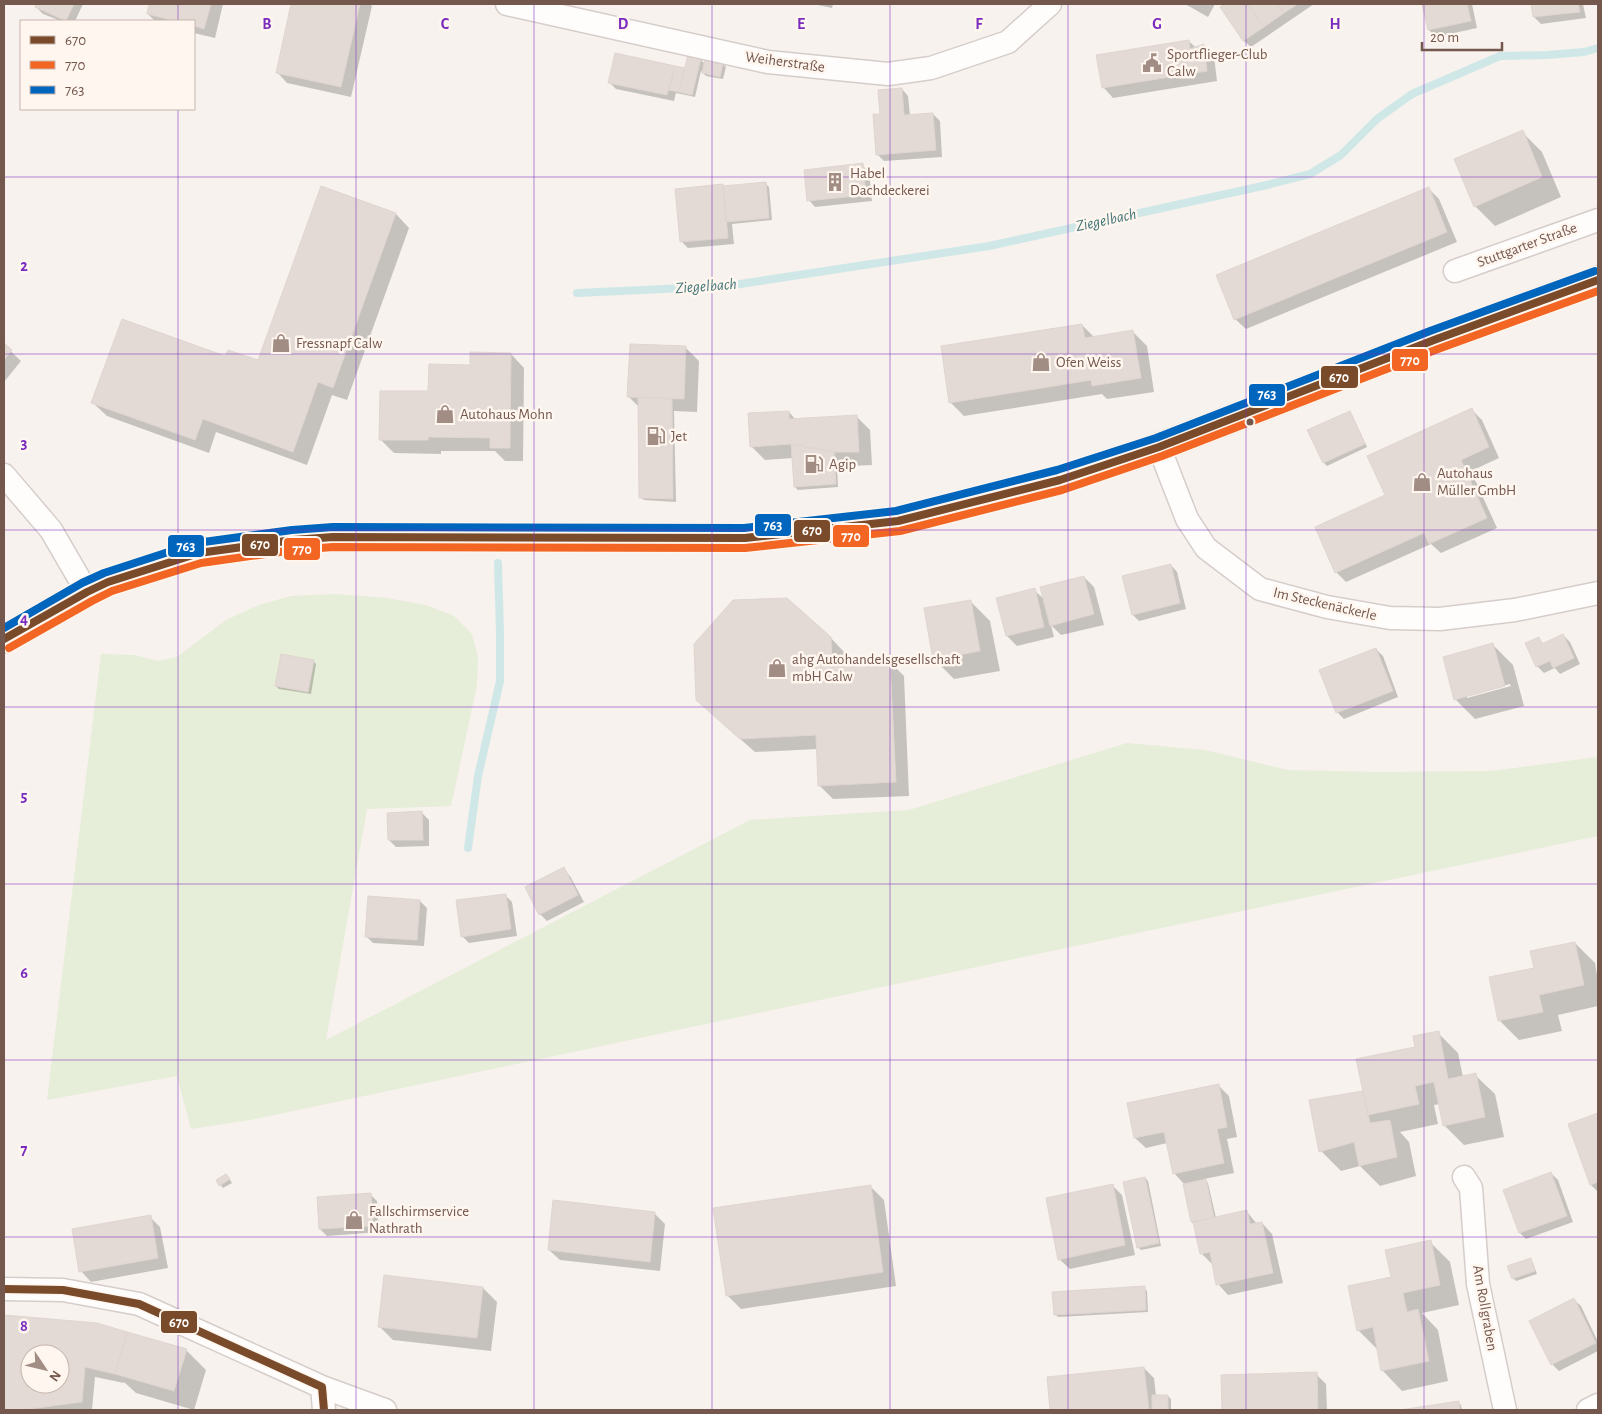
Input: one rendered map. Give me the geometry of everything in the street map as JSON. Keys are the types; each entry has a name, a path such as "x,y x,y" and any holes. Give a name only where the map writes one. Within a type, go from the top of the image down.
{"main road":[{"path":"4,639 108,582 199,553 293,540 342,537 744,538 898,521 1060,480 1159,447 1434,340 1598,280"}],"street":[{"name":"Weiherstraße","path":"507,4 768,62 888,74 931,68 1008,42 1050,4"},
{"name":"Stuttgarter Straße","path":"1455,271 1598,220"},
{"name":"Im Steckenäckerle","path":"1159,447 1187,519 1206,548 1260,589 1327,607 1390,618 1420,619 1440,619 1515,610 1598,593"},
{"path":"4,475 51,530 88,592"},
{"name":"Am Rollgraben","path":"1464,1177 1471,1188 1478,1284 1505,1410"},
{"path":"4,1289 63,1290 139,1304 322,1387 385,1410"},
{"path":"322,1387 324,1410"},
{"path":"1588,1410 1598,1404"}],"green space":[{"path":"335,594 387,598 426,605 454,616 472,634 478,657 477,685 451,806 367,809 326,1040 750,820 909,810 1127,743 1205,750 1288,770 1378,772 1491,771 1598,757 1598,836 250,1120 191,1129 177,1076 47,1100 101,654 134,655 158,661 177,657 226,620 259,605 291,596"}],"building":[{"path":"36,4 74,4 66,20 35,7"},
{"path":"149,4 211,4 204,29 195,26 195,20 171,20 147,14"},
{"path":"291,4 360,4 341,87 276,73"},
{"path":"1225,4 1248,4 1264,27 1243,41 1220,7"},
{"path":"1248,4 1277,4 1284,13 1264,27"},
{"path":"1277,4 1298,4 1284,13"},
{"path":"1422,4 1467,4 1471,21 1428,30"},
{"path":"1531,4 1578,4 1580,12 1533,17"},
{"name":"Sportflieger-Club Calw","path":"1189,40 1190,49 1204,44 1207,71 1102,88 1096,55"},
{"path":"615,53 675,66 667,95 608,83"},
{"path":"688,55 701,58 692,95 679,92"},
{"path":"705,59 723,63 720,77 702,73"},
{"path":"675,66 685,68 679,92 669,90"},
{"path":"902,88 904,115 933,113 936,150 876,155 873,114 880,114 878,90"},
{"path":"1523,130 1542,177 1474,207 1454,159"},
{"name":"Habel Dachdeckerei","path":"863,163 866,195 807,201 804,170"},
{"path":"766,182 769,218 726,222 723,186"},
{"path":"723,184 728,238 680,242 675,189"},
{"path":"321,186 396,213 333,388 318,382 293,452 203,419 195,440 91,403 122,319 225,356 228,350 258,360"},
{"path":"1429,187 1447,232 1234,320 1216,275"},
{"name":"Ofen Weiss","path":"1082,324 1085,338 1133,330 1141,378 1092,386 1091,380 949,403 941,346"},
{"path":"4,343 12,350 4,360"},
{"path":"630,344 686,346 684,399 627,397"},
{"name":"Autohaus Mohn","path":"470,352 511,353 510,448 490,448 490,438 428,437 428,440 379,440 380,391 428,391 429,364 470,365"},
{"path":"638,397 672,399 673,499 639,498"},
{"path":"1472,408 1489,447 1461,460 1487,518 1429,544 1424,533 1335,573 1315,527 1385,495 1367,456"},
{"path":"789,411 789,419 857,415 859,452 834,452 791,444 750,447 748,413"},
{"path":"1350,411 1365,444 1323,463 1307,430"},
{"path":"791,444 834,452 836,484 794,487"},
{"path":"1171,564 1180,603 1132,615 1122,576"},
{"path":"1084,576 1094,614 1050,626 1040,587"},
{"path":"1035,588 1044,627 1006,636 996,598"},
{"path":"787,598 831,637 832,664 890,661 896,782 818,786 816,735 740,739 696,700 694,644 733,600"},
{"path":"971,600 980,651 933,660 924,608"},
{"path":"1563,634 1574,658 1553,668 1550,661 1536,667 1525,643 1539,637 1542,644"},
{"path":"1493,643 1505,686 1454,700 1443,657"},
{"path":"1376,648 1393,691 1336,713 1319,670"},
{"path":"281,654 314,660 308,692 275,686"},
{"path":"422,811 423,840 388,840 387,813"},
{"path":"564,867 578,895 539,915 525,887"},
{"path":"506,894 511,929 461,937 456,900"},
{"path":"368,896 420,900 417,940 365,937"},
{"path":"1575,942 1584,985 1539,995 1543,1012 1498,1021 1489,977 1534,968 1530,951"},
{"path":"1439,1031 1448,1079 1476,1073 1485,1117 1443,1126 1434,1082 1415,1086 1419,1104 1368,1115 1356,1059 1415,1047 1413,1036"},
{"path":"1219,1084 1227,1127 1217,1129 1224,1163 1173,1174 1164,1132 1134,1138 1127,1103"},
{"path":"1363,1091 1370,1123 1390,1120 1397,1157 1359,1166 1354,1142 1319,1152 1309,1100"},
{"path":"1598,1113 1598,1182 1590,1185 1568,1124"},
{"path":"1551,1172 1567,1216 1519,1233 1503,1190"},
{"path":"226,1174 230,1179 219,1186 216,1180"},
{"path":"1145,1177 1159,1243 1137,1248 1123,1182"},
{"path":"1206,1179 1214,1218 1191,1222 1183,1184"},
{"path":"1113,1184 1125,1245 1058,1260 1046,1198"},
{"path":"871,1185 883,1272 726,1296 713,1208"},
{"path":"371,1193 373,1226 319,1229 317,1197"},
{"path":"553,1200 655,1212 650,1262 548,1250"},
{"path":"1247,1210 1250,1224 1262,1222 1273,1273 1216,1285 1210,1252 1200,1254 1193,1222"},
{"path":"151,1215 158,1258 79,1272 72,1229"},
{"path":"1431,1240 1440,1285 1403,1293 1407,1312 1418,1309 1429,1361 1381,1371 1373,1327 1357,1331 1348,1286 1391,1277 1385,1250"},
{"path":"1531,1258 1535,1271 1512,1279 1507,1266"},
{"path":"384,1275 483,1287 477,1338 378,1327"},
{"path":"1145,1286 1146,1310 1054,1315 1052,1292"},
{"path":"1574,1298 1596,1343 1551,1365 1529,1321"},
{"path":"4,1315 97,1323 127,1332 115,1374 85,1367 82,1402 21,1410 4,1410"},
{"path":"127,1332 187,1349 174,1391 115,1374"},
{"path":"1144,1367 1149,1410 1050,1410 1047,1377"},
{"path":"1317,1372 1318,1410 1222,1410 1221,1375"},
{"path":"1152,1395 1168,1395 1168,1410 1152,1410"},
{"path":"1459,1401 1460,1410 1400,1410"}],"waterway":[{"name":"Ziegelbach","path":"577,293 727,286 989,246 1267,185 1310,174 1341,155 1377,119 1412,94 1500,56 1584,52 1598,48"},
{"path":"468,848 478,776 500,681 498,563"}],"transit line":[{"name":"763","path":"4,628 82,583 104,573 196,543 292,530 333,527 744,528 896,511 1057,470 1156,438 1430,331 1595,271"},
{"name":"670","path":"4,639 108,582 199,553 293,540 333,537 745,538 898,521 1060,480 1159,447 1434,340 1598,280"},
{"name":"770","path":"9,648 112,591 201,563 294,550 333,547 745,548 900,531 1062,490 1162,456 1438,349 1598,291"},
{"name":"670","path":"4,1289 63,1290 139,1304 322,1387 324,1410"}],"place":[{"name":"Sportflieger-Club Calw","path":"1152,63"},
{"name":"Habel Dachdeckerei","path":"835,182"},
{"name":"Fressnapf Calw","path":"281,343"},
{"name":"Ofen Weiss","path":"1041,362"},
{"name":"Autohaus Mohn","path":"445,414"},
{"name":"Jet","path":"656,436"},
{"name":"Agip","path":"814,464"},
{"name":"Autohaus Müller GmbH","path":"1422,482"},
{"name":"ahg Autohandelsgesellschaft mbH Calw","path":"777,668"},
{"name":"Fallschirmservice Nathrath","path":"354,1220"}]}
